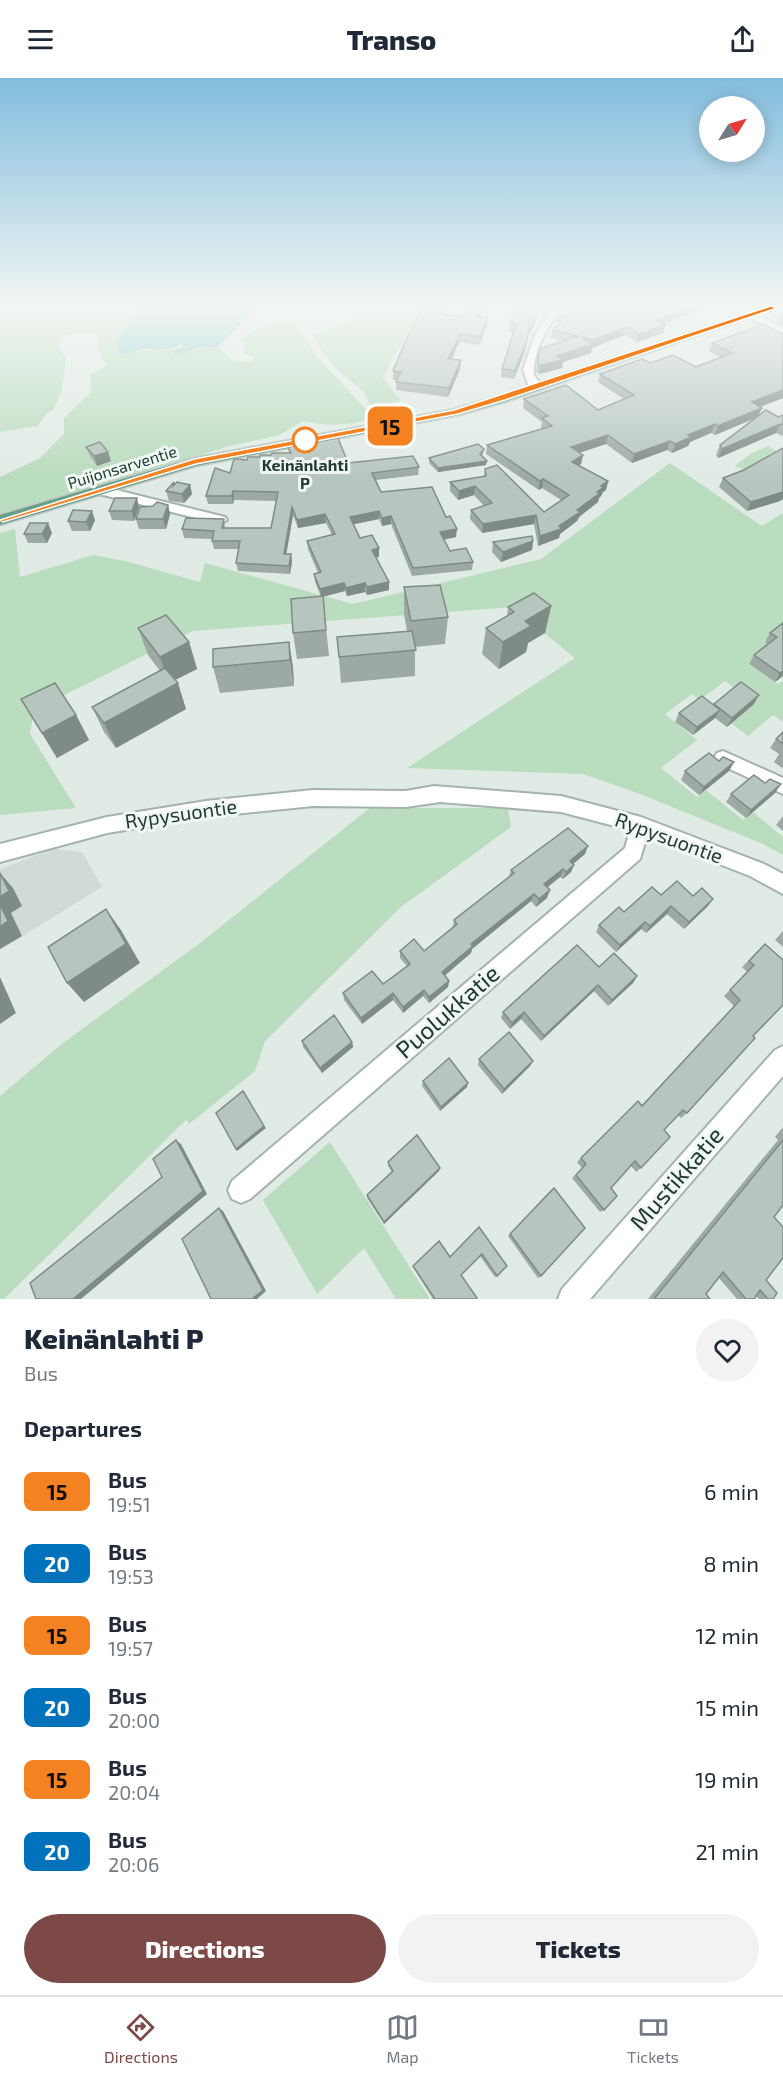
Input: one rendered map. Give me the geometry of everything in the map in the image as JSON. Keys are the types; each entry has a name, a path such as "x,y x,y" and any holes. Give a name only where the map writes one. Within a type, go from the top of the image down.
{"main road":[{"name":"Puijonsarventie","path":"0,520 194,462 455,412 602,365"}],"street":[{"path":"530,365 528,369 531,381 537,387"},
{"path":"100,490 220,520"},
{"path":"723,759 783,786"},
{"name":"Rypysuontie","path":"0,853 51,838 145,818 273,801 365,797 406,799 443,794 561,804 641,825 757,870 783,885"},
{"name":"Puolukkatie","path":"241,1190 633,853 641,825"},
{"name":"Mustikkatie","path":"572,1299 783,1058"}],"shaded area":[{"path":"53,849 82,852 102,887 0,950 0,869"}],"green space":[{"path":"0,365 65,365 62,389 54,409 46,414 38,426 0,432"},
{"path":"107,365 325,365 373,417 356,423 338,425 302,421 280,435 230,446 0,516 0,477 40,458 64,434 64,418 91,392 90,375"},
{"path":"334,365 390,365 383,377 401,401 379,405 392,416 377,419 364,392"},
{"path":"768,446 778,452 746,471 735,466 750,454"},
{"path":"670,463 762,526 783,513 783,627 764,641 771,646 748,664 778,684 783,681 783,722 773,715 748,736 731,723 755,703 725,681 700,700 692,694 665,714 697,740 661,768 697,797 706,790 743,820 753,812 783,837 783,855 763,844 640,794 583,774 407,768 575,658 512,607 193,631 34,710 30,734 76,808 0,815 0,533 15,529 20,577 93,555 125,561 200,582 205,563 353,604 541,559"},
{"path":"370,808 508,808 511,827 401,907 265,1041 255,1071 189,1124 186,1120 4,1299 0,1299 0,1096 63,1043 200,943"},
{"path":"330,1142 430,1299 396,1299 364,1248 317,1294 263,1200"}],"building":[{"path":"395,365 459,365 449,388 396,382 401,372 393,371"},
{"path":"503,365 517,365 515,370 502,369"},
{"path":"625,365 692,365 696,367 701,365 783,365 783,390 752,402 762,408 718,426 715,424 688,435 691,437 675,444 670,441 634,454 608,435 571,447 583,455 572,462 608,481 597,492 600,493 577,510 580,512 559,526 561,529 540,536 536,515 483,524 471,510 492,503 475,486 459,491 450,482 486,476 485,469 497,465 544,512 569,495 543,479 540,481 487,445 552,426 542,418 548,416 524,399 566,385 598,410 634,395 600,374"},
{"path":"766,410 778,417 783,415 783,425 780,424 722,449 720,445"},
{"path":"338,438 348,463 413,456 419,467 372,473 381,492 432,487 446,517 450,516 457,529 440,532 450,551 466,548 473,562 413,568 391,516 382,518 379,511 350,517 360,538 372,535 379,548 372,550 389,582 367,587 365,583 346,588 344,583 320,589 314,574 321,572 307,541 335,534 325,514 297,520 292,507 284,554 291,554 289,566 236,563 240,541 212,541 214,531 182,529 186,518 224,519 222,528 271,528 278,492 233,491 232,496 206,496 215,468 230,473 234,459 247,460 248,457 260,457 260,455 271,455 272,453 291,453 288,447"},
{"path":"100,442 108,452 94,456 86,447"},
{"path":"478,444 484,449 480,454 487,461 438,468 429,458"},
{"path":"783,448 783,492 751,502 723,478 744,470"},
{"path":"174,482 173,486 177,482 190,485 182,494 166,491"},
{"path":"115,498 137,498 132,511 109,511"},
{"path":"157,502 168,505 163,519 136,519 140,507 153,506"},
{"path":"73,510 92,511 86,522 68,521"},
{"path":"30,523 48,523 42,534 24,534"},
{"path":"532,536 533,541 503,552 493,542"},
{"path":"440,585 448,617 411,621 404,587"},
{"path":"534,593 551,606 525,621 531,626 503,642 486,628 514,612 508,607"},
{"path":"323,596 326,630 293,633 291,599"},
{"path":"166,615 189,642 160,657 138,628"},
{"path":"783,623 783,671 780,673 754,655 777,637 770,633"},
{"path":"412,631 416,650 339,657 337,637"},
{"path":"289,642 290,660 213,667 213,649"},
{"path":"165,668 178,683 104,723 92,707"},
{"path":"741,682 759,695 732,718 714,704"},
{"path":"55,683 76,715 42,733 21,699"},
{"path":"702,696 720,710 697,727 679,713"},
{"path":"783,732 783,744 776,739"},
{"path":"709,753 719,761 723,757 734,762 704,787 685,771"},
{"path":"754,775 765,783 770,779 781,784 751,810 731,794"},
{"path":"568,828 588,846 570,861 574,865 566,872 563,869 544,884 550,890 539,899 534,894 471,944 473,946 442,972 449,981 429,997 424,990 403,1007 393,993 361,1018 343,993 372,971 383,984 410,964 400,951 414,939 424,951 457,924 454,920 514,873 511,870"},
{"path":"0,873 9,891 0,897"},
{"path":"677,881 693,896 702,888 713,899 689,922 671,906 650,926 645,922 620,945 599,925 619,907 624,912 652,887 661,895"},
{"path":"0,904 8,921 0,927"},
{"path":"106,909 126,944 67,983 48,947"},
{"path":"765,944 783,960 783,1005 753,1036 755,1038 687,1113 683,1110 664,1130 670,1137 641,1168 635,1161 611,1188 617,1196 604,1210 576,1175 586,1164 581,1158 638,1101 642,1106 740,1000 730,990 754,965 749,961"},
{"path":"577,945 599,967 614,953 637,976 612,1000 598,985 544,1036 524,1012 512,1023 503,1012"},
{"path":"334,1015 352,1042 320,1068 302,1041"},
{"path":"509,1032 533,1061 504,1089 479,1059"},
{"path":"449,1058 468,1083 441,1107 423,1081"},
{"path":"243,1091 264,1126 236,1149 216,1113"},
{"path":"417,1135 440,1168 384,1222 367,1195 393,1171 388,1162"},
{"path":"176,1140 203,1191 73,1299 36,1299 30,1283 162,1177 153,1159"},
{"path":"783,1140 783,1205 774,1217 783,1227 783,1258 766,1280 777,1293 773,1299 768,1299 760,1290 754,1299 746,1299 723,1272 706,1294 710,1299 654,1299"},
{"path":"554,1188 585,1228 541,1276 510,1234"},
{"path":"219,1208 263,1290 252,1299 211,1299 182,1239"},
{"path":"479,1227 507,1266 497,1276 482,1254 461,1275 477,1298 435,1299 413,1266 439,1241 450,1257"}],"bus line":[{"name":"15","path":"0,520 194,462 260,448 393,426 455,412 604,365"}],"place":[{"name":"Keinänlahti P","path":"305,440"}]}
